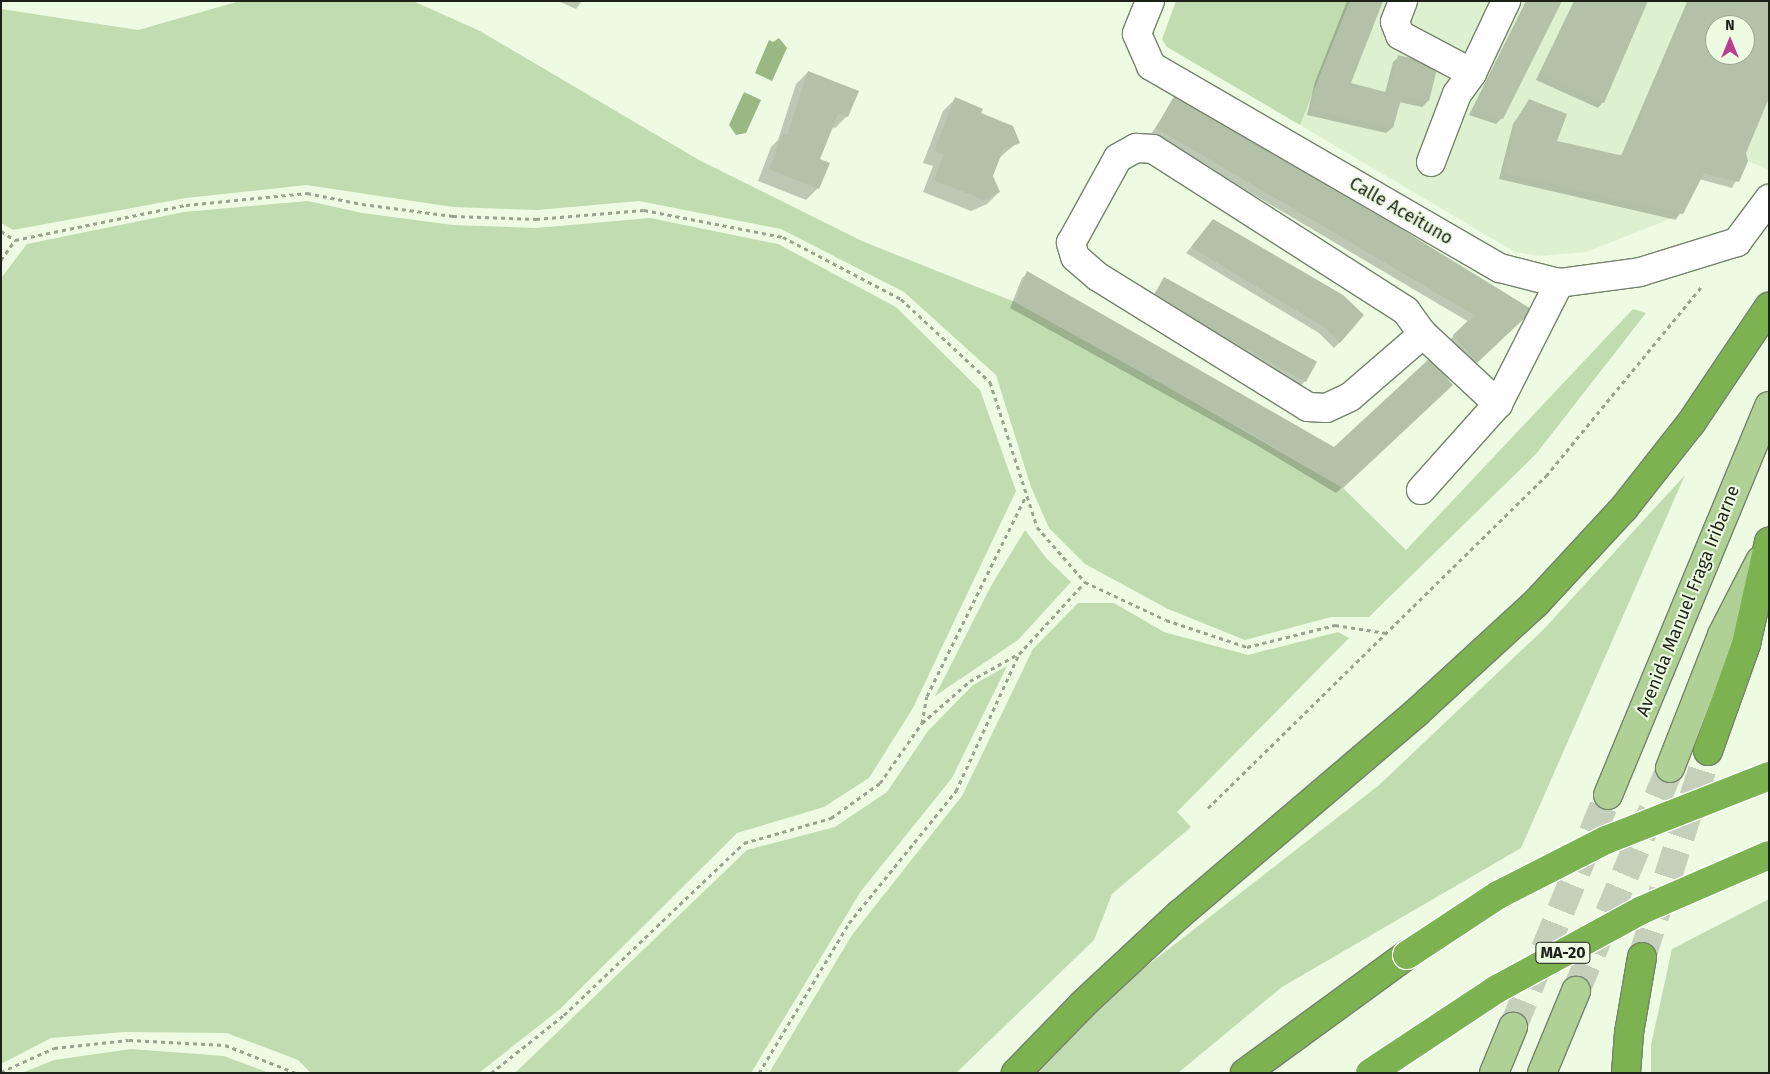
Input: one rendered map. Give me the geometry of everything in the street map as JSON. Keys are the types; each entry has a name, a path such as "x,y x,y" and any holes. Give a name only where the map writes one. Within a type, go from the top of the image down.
{"highway":[{"path":"1016,1073 1083,1004 1180,914 1416,713 1536,602 1624,508 1691,423 1769,307"},
{"path":"1708,751 1746,644 1767,546"},
{"path":"1245,1073 1407,955 1498,895 1606,840 1769,776"},
{"name":"MA-20","path":"1370,1073 1497,989 1642,910 1769,855"},
{"path":"1626,1073 1629,1033 1642,957"}],"main road":[{"name":"Avenida Manuel Fraga Iribarne","path":"1608,795 1769,406"},
{"path":"1670,768 1722,635 1767,546"},
{"path":"1542,1073 1576,991"},
{"path":"1494,1073 1513,1027"}],"street":[{"name":"Calle Aceituno","path":"1150,1 1137,34 1150,66 1500,268 1559,284 1640,272 1737,242 1769,199"},
{"path":"1403,1 1395,22 1400,35 1472,73"},
{"path":"1431,162 1457,94 1472,73 1506,1"},
{"path":"1423,334 1350,397 1326,408 1308,407 1098,277 1075,257 1070,243 1118,158 1136,148 1153,149 1406,312 1423,334 1498,404"},
{"path":"1421,490 1498,404 1559,284"}],"path":[{"path":"1,260 15,240 186,205 307,193 453,216 536,219 644,210 783,237 901,300 990,382 1037,527 1085,582 1166,620 1247,647 1335,625 1386,633"},
{"path":"1,231 15,240"},
{"path":"1208,808 1546,476 1706,280"},
{"path":"922,723 928,696 1026,496"},
{"path":"760,1073 849,923 956,791 1019,654 1085,582"},
{"path":"491,1073 564,1014 744,843 831,818 880,783 922,723 970,681 1019,654"},
{"path":"1,1072 54,1048 129,1040 225,1045 296,1073"}],"shaded area":[{"path":"240,1 413,1 480,31 699,160 864,242 1015,302 1128,364 1343,488 1406,550 1633,309 1646,313 1536,454 1369,617 1331,617 1245,640 1168,609 1085,564 1049,528 1031,487 996,375 904,292 781,229 639,201 537,210 453,207 306,185 186,198 13,230 1,223 1,9 138,30"},
{"path":"1176,1 1350,1 1300,125 1167,47 1162,39"},
{"path":"1350,1 1769,1 1769,170 1748,161 1739,182 1704,173 1683,214 1586,252 1539,256 1515,252 1300,125"},
{"path":"779,38 787,48 772,81 755,73 769,40 773,42"},
{"path":"744,92 761,100 746,133 736,135 729,125"},
{"path":"308,201 362,213 453,225 536,228 650,218 778,244 896,307 980,390 1016,491 913,708 869,778 824,807 737,833 560,1009 479,1073 311,1073 298,1060 227,1033 124,1032 51,1038 1,1064 1,278 27,244 184,212"},
{"path":"1685,475 1521,848 1282,987 1178,1073 1038,1073 1116,990 1378,786 1544,629"},
{"path":"1025,530 1047,559 1071,582 1018,640 935,696 991,586"},
{"path":"1078,603 1114,603 1164,632 1248,655 1338,632 1349,638 1177,812 1191,827 1112,894 1094,940 956,1073 769,1073 852,935 962,796 1033,649"},
{"path":"1007,666 952,778 861,891 751,1073 515,1073 747,850 835,827 887,792 928,731 973,685"},
{"path":"1769,899 1769,1073 1651,1073 1651,1045 1672,949"},
{"path":"131,1049 224,1056 269,1073 22,1073 54,1060"}],"building":[{"path":"1350,1 1383,1 1351,83 1389,93 1398,55 1438,65 1429,101 1402,96 1393,128 1312,109 1320,75"},
{"path":"1527,1 1562,1 1503,119 1474,109"},
{"path":"1576,1 1648,1 1604,103 1541,74"},
{"path":"1690,1 1769,1 1769,98 1746,153 1748,161 1739,182 1704,173 1683,214 1504,173 1518,117 1529,99 1567,114 1557,141 1624,156"},
{"path":"808,71 859,91 848,117 838,113 820,159 830,163 819,189 769,169 783,133 787,135"},
{"path":"1174,96 1398,227 1533,310 1477,363 1453,335 1474,315 1156,128"},
{"path":"955,97 983,109 981,113 1013,126 1020,143 1003,150 993,176 1000,192 984,200 934,180 944,154 934,151"},
{"path":"1213,219 1343,295 1364,315 1340,343 1324,327 1191,247"},
{"path":"1027,271 1334,447 1430,358 1453,385 1343,488 1259,438 1015,302"},
{"path":"1164,277 1317,362 1306,382 1153,297"}],"tunnel":[{"path":"1642,957 1708,751"},
{"path":"1576,991 1670,768"},
{"path":"1513,1027 1608,795"}]}
